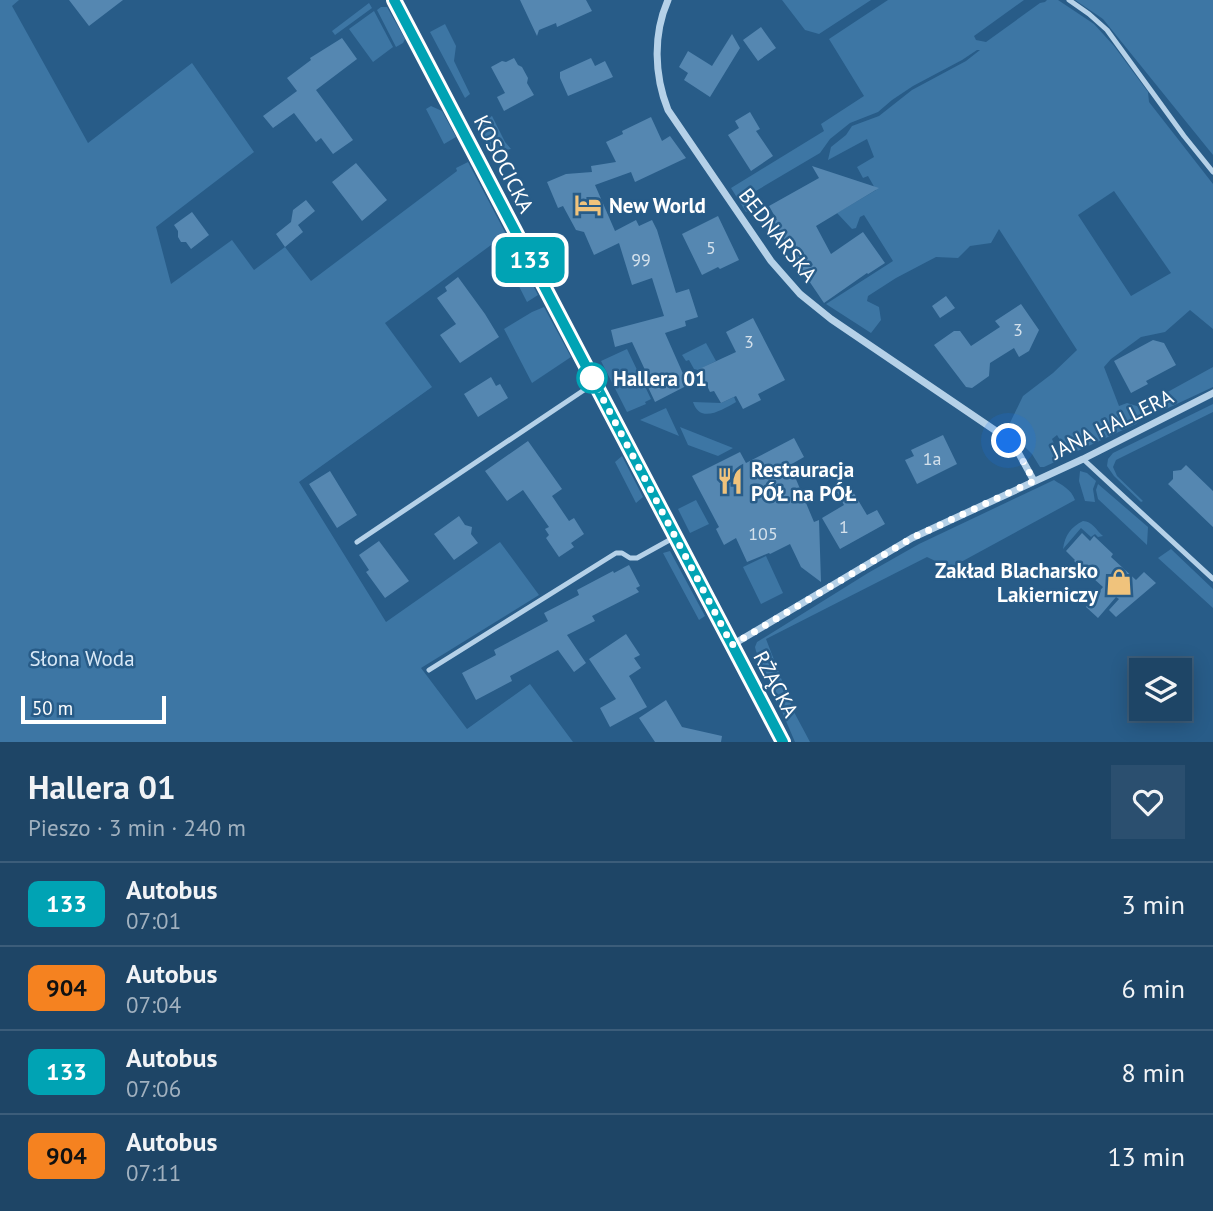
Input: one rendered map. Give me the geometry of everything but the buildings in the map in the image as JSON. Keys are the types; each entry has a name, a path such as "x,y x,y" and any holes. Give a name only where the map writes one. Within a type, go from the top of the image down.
{"street":[{"name":"KOSOCICKA","path":"394,0 732,645"},
{"name":"BEDNARSKA","path":"668,0 658,32 657,50 660,85 667,110 771,261 805,299 1009,441 1034,481"},
{"name":"JANA HALLERA","path":"732,645 912,538 1083,459 1213,393"},
{"name":"RŻĄCKA","path":"732,645 783,742"}],"lane":[{"path":"1069,0 1107,30 1213,172"},
{"path":"357,542 595,383"},
{"path":"1083,459 1213,579"},
{"path":"429,670 616,553 636,558 675,537"}],"green space":[{"name":"Słona Woda","path":"0,0 19,0 12,6 88,143 192,63 254,152 156,227 171,284 232,240 254,270 285,247 311,281 457,171 456,168 468,162 506,234 385,323 432,387 299,482 386,622 500,542 539,595 421,668 467,729 530,684 573,742 0,742"},
{"path":"782,0 871,0 819,34 805,30"},
{"path":"888,0 1024,0 974,36 976,40 986,42 1040,3 1058,0 1094,24 1114,46 1148,92 1149,102 1213,184 1213,329 1190,310 1165,332 1141,337 1104,367 1119,406 1127,403 1140,407 1141,416 1136,424 1069,455 1057,435 1052,439 1059,460 1044,467 1040,467 1032,454 1007,429 1023,396 1077,350 999,229 991,243 970,246 958,258 936,257 868,296 867,301 879,307 881,320 871,333 826,304 893,261 864,215 860,217 856,228 852,229 837,213 876,190 868,176 863,178 857,167 874,157 867,139 828,160 831,147 846,135 852,126 879,116 912,90 966,61 980,50 913,86 878,112 850,123 830,139 820,153 749,195 746,212 731,188 824,131 821,124 864,96 829,39","holes":["1114,191 1171,273 1131,296 1078,215"]},
{"path":"1075,0 1213,0 1213,155 1103,19"},
{"path":"369,3 372,8 335,35 332,31"},
{"path":"387,7 405,39 396,47 377,10"},
{"path":"374,11 393,47 373,62 349,29"},
{"path":"445,24 456,46 454,61 470,94 465,98 430,32"},
{"path":"431,106 442,111 456,137 444,144 426,109"},
{"path":"492,116 511,149 492,152 478,124"},
{"path":"514,249 538,295 527,302 503,255"},
{"path":"544,307 571,357 532,383 504,329"},
{"path":"706,343 716,361 698,370 694,369 682,355"},
{"path":"627,349 651,399 627,412 601,361"},
{"path":"1213,367 1213,387 1166,409 1161,410 1155,406 1153,400"},
{"path":"734,397 736,402 706,414 696,409 693,402 721,403"},
{"path":"1213,404 1213,412 1116,460 1113,467 1117,476 1143,501 1114,476 1107,466 1113,453"},
{"path":"666,408 679,436 640,420"},
{"path":"680,427 733,448 718,456 688,445"},
{"path":"622,456 643,497 636,503 615,462"},
{"path":"1080,471 1096,481 1093,489 1095,502 1085,501 1079,481"},
{"path":"1054,480 1069,490 1075,500 950,568 927,557 766,639 794,712 810,742 795,742 756,651 757,642 919,544"},
{"path":"1098,484 1148,527 1147,545 1098,499"},
{"path":"696,500 709,524 690,533 678,509"},
{"path":"1083,521 1091,524 1103,536 1098,537 1095,534 1091,537 1081,528 1063,549 1069,532"},
{"path":"1171,549 1213,589 1213,608 1158,558"},
{"path":"670,551 705,616 699,620 663,553"},
{"path":"766,556 783,593 761,604 743,567"}],"bus line":[{"name":"133","path":"394,0 783,742"}],"place":[{"name":"New World","path":"588,205"},
{"name":"Hallera 01","path":"592,378"},
{"name":"Restauracja PÓŁ na PÓŁ","path":"730,481"},
{"name":"Zakład Blacharsko Lakierniczy","path":"1119,582"}],"route":[{"path":"592,378 732,645 912,538 1034,481 1009,441"}]}
